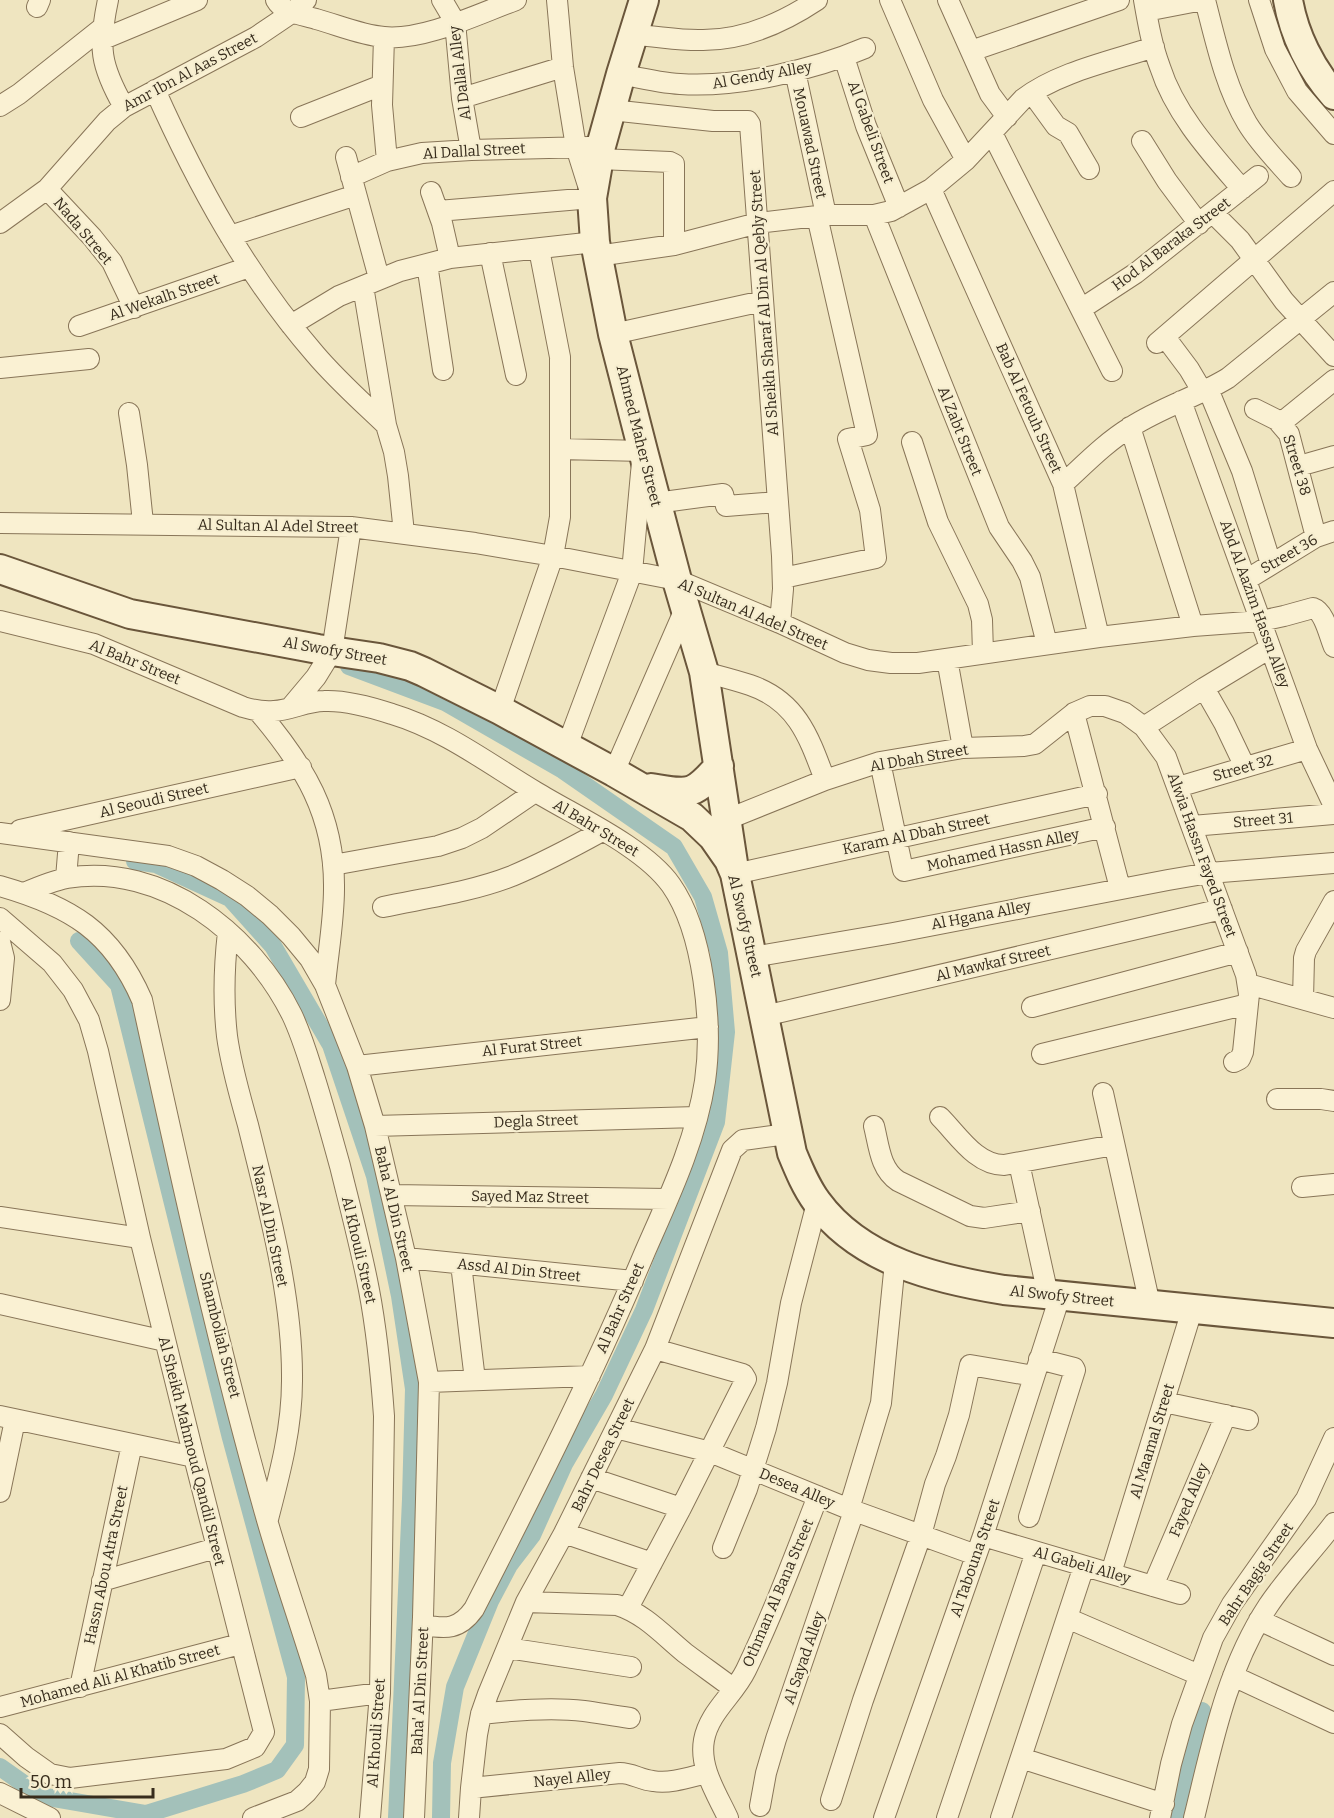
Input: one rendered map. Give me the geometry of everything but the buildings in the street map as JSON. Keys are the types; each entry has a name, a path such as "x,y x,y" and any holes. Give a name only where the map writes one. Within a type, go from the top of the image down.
{"street":[{"path":"108,0 102,34 103,57 107,75 124,107"},
{"path":"2,101 102,34 171,5 197,0"},
{"path":"276,0 279,5 300,6 371,35 384,37 417,35 516,0"},
{"name":"Al Dallal Alley","path":"442,0 455,22 462,98 471,150"},
{"path":"557,0 562,67 592,151"},
{"name":"Ahmed Maher Street","path":"644,0 611,110 592,151 592,198 596,249 613,334 656,503 704,672 735,874"},
{"path":"633,35 705,40 748,33 779,22 793,7 817,0"},
{"path":"890,0 933,100 966,160"},
{"path":"948,0 990,94 1007,117"},
{"path":"971,51 1119,0"},
{"path":"1242,189 1203,144 1172,95 1160,68 1145,5 1204,0 1224,70 1238,107 1260,141 1292,177"},
{"path":"1259,0 1275,49 1297,91 1334,134"},
{"path":"1293,1 1297,32 1308,58 1330,86"},
{"name":"Amr Ibn Al Aas Street","path":"0,223 47,189 107,121 124,107 238,48 274,26 300,6"},
{"path":"384,37 382,105 387,161"},
{"path":"291,325 339,296 371,282 400,271 450,258 539,249 674,245 758,223 821,215 874,215 899,207 931,189 966,160 1032,93 1060,78 1154,47"},
{"name":"Al Gendy Alley","path":"621,74 657,81 702,85 795,71 844,57 865,48"},
{"name":"Al Gabeli Street","path":"844,57 866,126 899,207"},
{"path":"462,98 562,67"},
{"name":"Mouawad Street","path":"783,578 876,558 870,510 848,439 867,435 821,215 795,71"},
{"path":"301,117 382,85"},
{"path":"155,90 179,144 230,236 268,296 330,370 386,425"},
{"path":"1032,93 1058,127 1068,133 1089,170"},
{"name":"Al Sheikh Sharaf Al Din Al Qebly Street","path":"611,110 713,121 750,122 783,578 780,623"},
{"path":"992,133 1112,371"},
{"path":"1142,141 1167,181 1206,218 1230,228 1284,301 1334,356"},
{"name":"Al Dallal Street","path":"230,236 354,186 387,161 422,153 471,150 592,151 673,162 674,245"},
{"path":"346,157 354,186 371,282 386,425 394,452 404,533"},
{"name":"Hod Al Baraka Street","path":"1081,309 1137,273 1258,176"},
{"name":"Nada Street","path":"47,189 112,262 134,308"},
{"name":"Bab Al Fetouh Street","path":"931,189 1063,484 1099,637"},
{"path":"1271,564 1242,471 1205,390 1189,369 1161,340 1334,191"},
{"path":"431,192 450,258"},
{"path":"438,211 592,198"},
{"name":"Al Zabt Street","path":"874,215 999,527 1030,576 1047,644"},
{"path":"500,710 553,556 560,517 560,357 539,249"},
{"path":"490,253 516,375"},
{"path":"427,264 443,370"},
{"name":"Al Wekalh Street","path":"79,326 249,267"},
{"path":"1063,484 1099,451 1130,427 1228,378 1334,292"},
{"path":"613,334 763,301"},
{"path":"0,368 89,359"},
{"path":"1281,423 1334,381"},
{"name":"Abd Al Aazim Hassn Alley","path":"1181,401 1307,749 1332,796"},
{"name":"Street 38","path":"1255,409 1281,423 1292,440 1299,466 1325,534"},
{"path":"129,412 143,523"},
{"path":"1130,427 1193,626"},
{"path":"912,442 938,522 978,604 982,620 984,653"},
{"path":"561,449 643,451 632,572 567,746"},
{"path":"1299,466 1334,456"},
{"path":"656,503 723,494 726,506 778,502"},
{"name":"Al Sultan Al Adel Street","path":"0,522 351,527 553,556 677,580 845,653 868,660 891,663 947,659 1193,626 1261,621 1316,608 1334,647"},
{"path":"290,708 316,677 332,651 351,527"},
{"name":"Street 36","path":"1246,580 1325,534"},
{"name":"Al Swofy Street","path":"0,569 130,614 379,658 410,666 567,746 680,810 703,826 721,848 735,874 792,1153 802,1178 817,1203 839,1227 866,1247 895,1262 967,1284 1192,1310 1334,1323"},
{"path":"686,609 626,779 678,792 689,792 699,788 719,766"},
{"name":"Al Bahr Street","path":"0,621 94,644 243,707 258,711 274,711 315,702 342,701 424,725 454,740 636,851 670,883 682,903 691,925 702,977 708,1027 708,1055 697,1117 668,1199 590,1376 536,1489 474,1609 469,1617 452,1627 423,1625"},
{"path":"1144,727 1270,648"},
{"path":"947,659 963,748"},
{"path":"704,672 768,692 783,703 804,727 825,780"},
{"path":"1204,688 1245,767"},
{"name":"Alwia Hassn Fayed Street","path":"1074,713 1090,706 1105,706 1125,713 1144,727 1166,757 1248,984 1243,1052 1240,1059 1234,1062"},
{"path":"258,711 285,742 301,767 323,814 333,865 334,890 325,985"},
{"path":"1074,713 1106,827 1120,888"},
{"name":"Al Dbah Street","path":"728,819 825,780 880,762 963,748 1035,744 1074,713"},
{"name":"Street 32","path":"1178,787 1307,749"},
{"path":"880,762 896,838"},
{"name":"Al Seoudi Street","path":"3,833 301,767"},
{"path":"333,865 438,846 462,838 482,828 536,792"},
{"name":"Karam Al Dbah Street","path":"735,874 1097,794"},
{"name":"Street 31","path":"1192,826 1334,813"},
{"name":"Mohamed Hassn Alley","path":"896,838 902,869 906,871 1106,827"},
{"path":"383,907 478,887 511,876 602,831"},
{"name":"Baha' Al Din Street","path":"3,833 168,856 196,866 248,896 270,915 310,960 325,985 357,1066 375,1126 406,1258 429,1382 423,1625 414,1818"},
{"path":"66,878 69,842"},
{"name":"Al Hgana Alley","path":"753,957 1209,873 1334,863"},
{"name":"Al Khouli Street","path":"24,893 66,878 113,877 144,883 195,906 228,932 259,964 277,988 304,1044 330,1127 369,1290 380,1363 384,1416 380,1693 370,1818"},
{"name":"Shamboliah Street","path":"0,886 24,893 66,911 86,924 104,939 120,958 142,1000 227,1368 267,1520 316,1675 320,1701 319,1769 315,1782 297,1801 253,1818"},
{"path":"1303,999 1304,958 1309,944 1328,923 1334,901"},
{"name":"Al Mawkaf Street","path":"764,1016 1222,909"},
{"name":"Al Sheikh Mahmoud Qandil Street","path":"0,918 52,963 73,990 89,1020 99,1052 165,1341 264,1732 255,1747 226,1759 70,1778 50,1774 0,1734"},
{"name":"Nasr Al Din Street","path":"228,932 224,967 227,1038 272,1224 284,1287 291,1352 292,1397 288,1433 267,1520"},
{"path":"0,942 4,958 0,1000"},
{"path":"1032,1007 1238,952"},
{"path":"1248,984 1334,1008"},
{"path":"1042,1054 1248,1004"},
{"name":"Al Furat Street","path":"357,1066 708,1027"},
{"path":"1103,1093 1150,1305"},
{"path":"1277,1099 1334,1101"},
{"name":"Degla Street","path":"375,1126 697,1117"},
{"path":"940,1117 978,1157 995,1165 1019,1163 1114,1145"},
{"path":"874,1126 885,1169 898,1181 970,1216 984,1218 1030,1211"},
{"name":"Bahr Desea Street","path":"469,1818 481,1714 526,1602 564,1533 655,1350 732,1150 743,1140 787,1134"},
{"path":"1019,1163 1054,1295"},
{"path":"1302,1187 1334,1184"},
{"name":"Sayed Maz Street","path":"392,1195 668,1199"},
{"path":"723,1548 747,1489 769,1417 791,1303 817,1203"},
{"path":"0,1217 140,1238"},
{"name":"Assd Al Din Street","path":"406,1258 633,1281"},
{"name":"Al Sayad Alley","path":"760,1806 766,1773 776,1739 851,1510 881,1403 895,1262"},
{"path":"461,1264 475,1380"},
{"name":"Al Tabouna Street","path":"884,1818 983,1536 1037,1367 1054,1295"},
{"path":"0,1304 165,1341"},
{"name":"Al Maamal Street","path":"1111,1573 1192,1310"},
{"path":"628,1608 710,1452 746,1376 655,1350"},
{"path":"831,1800 863,1700 921,1535 935,1484 959,1415 970,1365 1074,1368 1075,1370 1029,1517"},
{"path":"429,1382 590,1376"},
{"path":"1164,1402 1248,1420"},
{"name":"Fayed Alley","path":"1153,1586 1226,1415"},
{"path":"0,1492 7,1418 194,1457"},
{"name":"Desea Alley","path":"616,1428 710,1452 851,1510 976,1556"},
{"name":"Bahr Bagig Street","path":"1162,1811 1182,1724 1213,1638 1222,1621 1306,1499 1334,1438"},
{"name":"Hassn Abou Atra Street","path":"80,1687 132,1444"},
{"path":"591,1478 681,1508"},
{"name":"Othman Al Bana Street","path":"728,1818 707,1773 704,1742 708,1726 745,1671 774,1609 818,1496"},
{"name":"Bahr Bagig Street","path":"1194,1818 1224,1698 1245,1648 1259,1620 1291,1575 1334,1522"},
{"path":"564,1533 652,1563"},
{"name":"Al Gabeli Alley","path":"983,1536 1180,1594"},
{"path":"102,1581 216,1548"},
{"path":"948,1818 1036,1552"},
{"path":"1263,1560 1291,1575"},
{"path":"1001,1818 1084,1566"},
{"path":"526,1602 617,1605 628,1608 734,1689"},
{"path":"1067,1617 1197,1681 1224,1698"},
{"path":"1259,1620 1334,1654"},
{"name":"Mohamed Ali Al Khatib Street","path":"0,1707 240,1644"},
{"path":"507,1648 631,1667"},
{"path":"1233,1676 1334,1723"},
{"path":"320,1701 380,1693"},
{"path":"481,1714 563,1710 630,1718"},
{"path":"1021,1758 1162,1811"},
{"name":"Nayel Alley","path":"471,1788 620,1773 655,1782 666,1782 707,1773"},
{"path":"0,1793 50,1818"}],"waterway":[{"path":"349,666 445,702 563,770 674,847 703,897 719,953 726,1032 716,1122 644,1310 604,1395 564,1464 532,1535 509,1565 490,1601 455,1687 442,1763 441,1818"},
{"path":"135,861 156,864 230,898 273,946 331,1045 375,1176 400,1296 414,1389 397,1818"},
{"path":"0,1767 41,1796 146,1814 243,1784 277,1770 295,1745 296,1677 231,1438 119,985 79,941"},
{"path":"1177,1818 1202,1711"}]}
